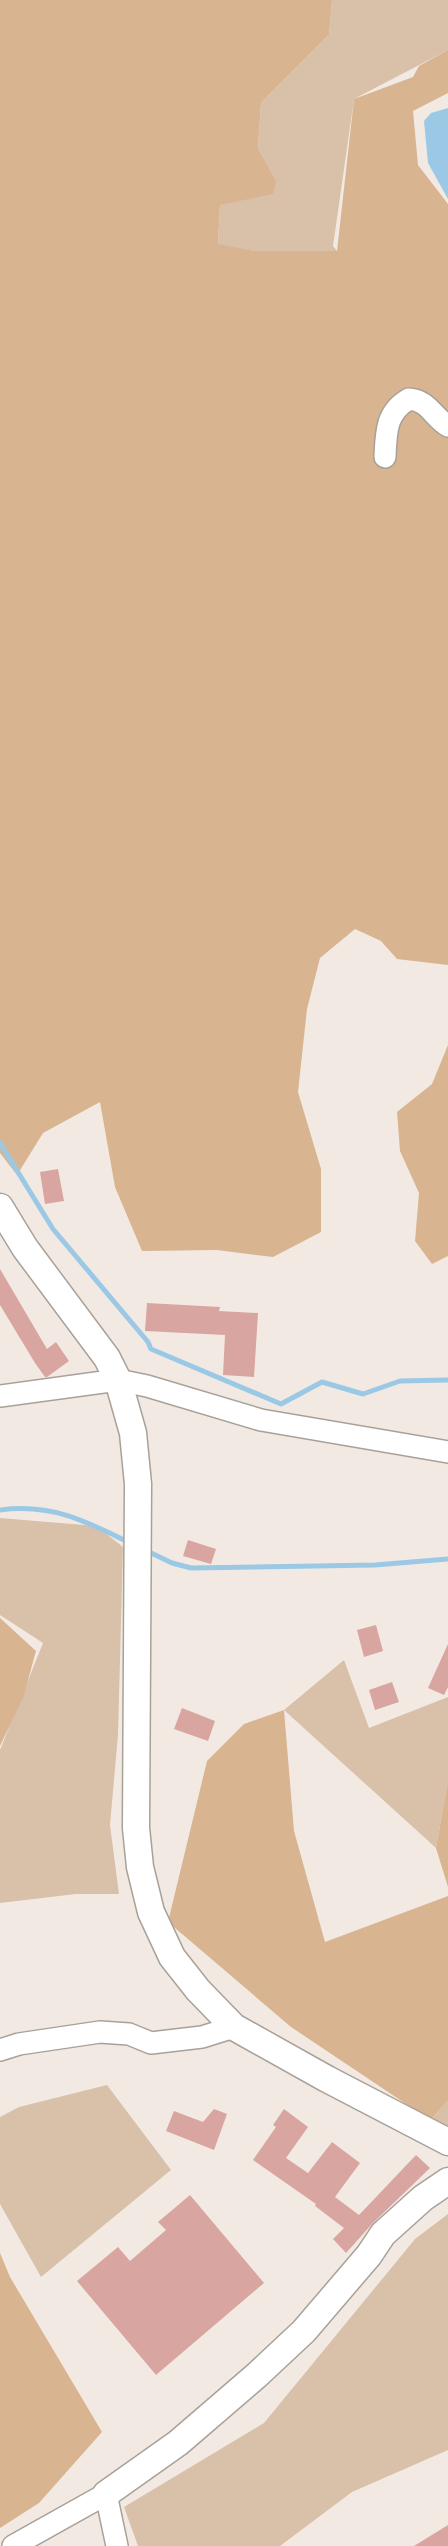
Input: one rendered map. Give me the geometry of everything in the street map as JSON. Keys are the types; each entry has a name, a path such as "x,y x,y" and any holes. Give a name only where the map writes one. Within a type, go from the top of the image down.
{"street":[{"path":"386,457 388,422 394,412 409,399 418,399 424,403 448,426"},
{"path":"0,1207 25,1248 107,1358 118,1380 133,1433 138,1484 136,1828 140,1867 151,1912 172,1957 198,1990 234,2027 327,2079 448,2142"},
{"path":"0,1396 118,1380 147,1386 261,1420 448,1452"},
{"path":"0,2050 19,2044 100,2032 129,2034 151,2043 202,2037 234,2027"},
{"path":"13,2546 106,2494 178,2444 258,2375 304,2331 369,2255 383,2234 423,2198 448,2181"},
{"path":"106,2494 117,2546"}],"shaded area":[{"path":"0,0 332,0 329,35 261,103 258,148 276,180 273,194 220,205 218,244 255,251 337,251 354,99 413,77 419,66 448,50 448,93 413,111 418,165 448,204 448,965 397,959 381,941 355,929 320,958 307,1009 298,1092 321,1169 321,1232 273,1257 217,1250 142,1251 115,1187 100,1102 43,1133 17,1175 0,1153"},
{"path":"332,0 448,0 448,50 354,99 333,246 337,251 255,251 218,245 220,205 276,180 258,148 261,103 329,35"},
{"path":"448,1045 448,1256 432,1264 415,1241 419,1193 400,1151 397,1112 432,1084"},
{"path":"0,1518 96,1526 123,1547 118,1735 110,1825 119,1894 76,1894 0,1903 0,1750 43,1643 0,1615"},
{"path":"0,1618 36,1651 23,1698 0,1746"},
{"path":"344,1660 369,1728 448,1697 448,1781 436,1848 284,1710"},
{"path":"284,1710 294,1831 325,1942 448,1896 448,2101 430,2120 291,2027 168,1922 207,1761 244,1724"},
{"path":"448,1781 448,1887 436,1848"},
{"path":"107,2085 171,2170 41,2277 0,2204 0,2117 19,2107"},
{"path":"448,2101 448,2126 430,2120"},
{"path":"448,2214 448,2450 352,2492 280,2546 138,2546 124,2507 264,2423 415,2239"},
{"path":"0,2253 10,2277 102,2432 39,2503 0,2528"}],"water":[{"path":"448,108 448,199 428,163 424,121 431,113"}],"building":[{"path":"58,1169 64,1201 45,1204 40,1172"},
{"path":"0,1269 47,1349 56,1342 69,1361 47,1377 45,1377 35,1363 0,1305"},
{"path":"147,1303 220,1307 219,1311 258,1313 254,1377 223,1375 225,1335 145,1331"},
{"path":"188,1540 216,1549 211,1564 183,1556"},
{"path":"376,1625 383,1651 364,1657 357,1630"},
{"path":"448,1644 448,1687 444,1695 428,1688"},
{"path":"392,1682 399,1702 375,1710 369,1690"},
{"path":"182,1708 215,1721 208,1741 174,1729"},
{"path":"214,2109 227,2114 214,2150 166,2131 174,2111 203,2122"},
{"path":"284,2109 308,2127 286,2158 308,2173 332,2142 360,2163 335,2197 359,2215 416,2155 430,2168 373,2223 346,2253 333,2239 344,2228 315,2206 316,2204 253,2160 276,2127 273,2125"},
{"path":"190,2195 264,2283 156,2375 77,2281 118,2247 130,2261 166,2230 158,2222"},
{"path":"448,2525 448,2546 414,2546"}],"waterway":[{"path":"0,1143 53,1229 148,1342 151,1349 281,1404 322,1382 363,1394 400,1381 448,1380"},
{"path":"0,1510 36,1509 68,1516 130,1543"},
{"path":"147,1551 172,1563 191,1568 375,1565 448,1559"}]}
